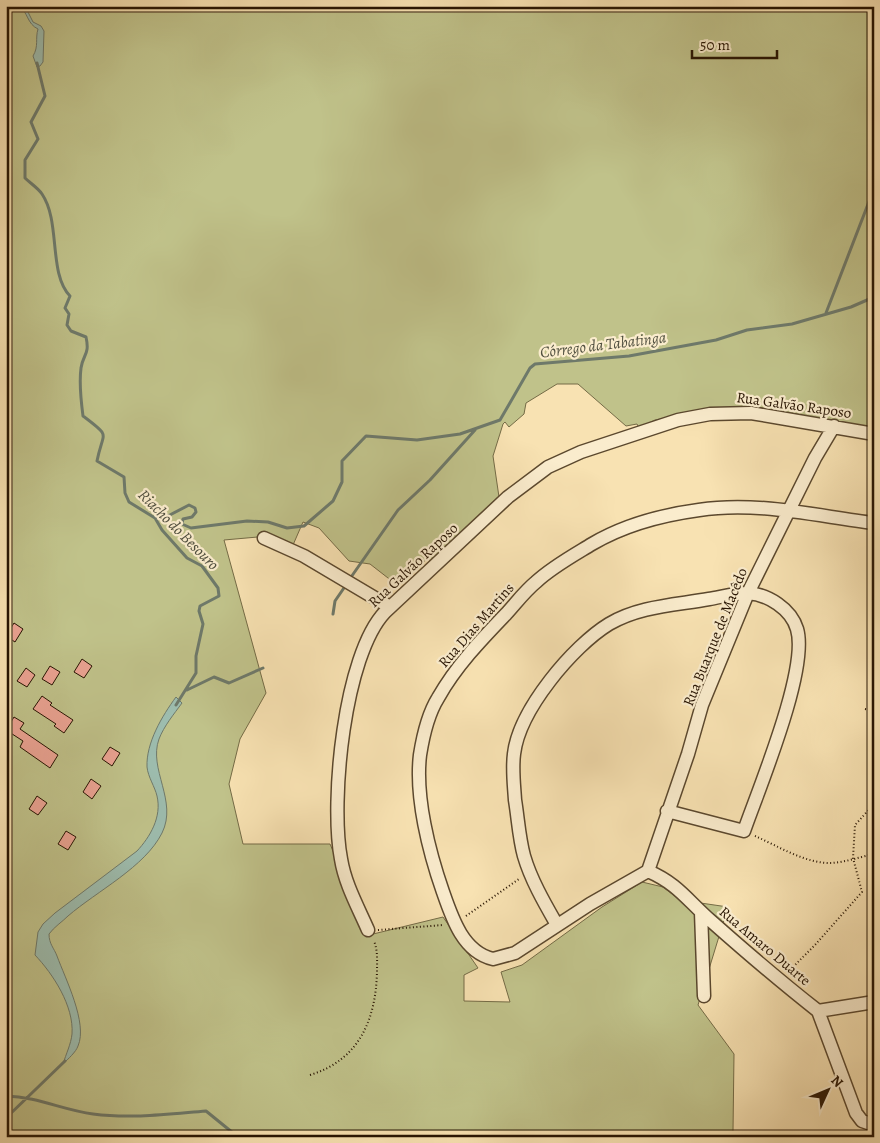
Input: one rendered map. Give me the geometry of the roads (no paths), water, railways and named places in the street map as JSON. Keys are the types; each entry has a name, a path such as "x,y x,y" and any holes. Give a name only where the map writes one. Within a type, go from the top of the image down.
{"street":[{"name":"Rua Galvão Raposo","path":"368,930 341,861 336,799 346,713 358,665 378,619 390,606 508,497 548,467 574,454 678,420 710,414 752,414 874,434"},
{"name":"Rua Buarque de Macêdo","path":"648,871 688,754 702,705 748,593 815,458 834,426"},
{"name":"Rua Dias Martins","path":"648,871 515,953 493,959 476,952 454,924 435,869 426,833 421,794 420,756 425,733 437,699 464,660 536,582 593,543 623,529 660,517 700,509 756,508 790,510 874,523"},
{"path":"264,538 304,556 390,606"},
{"path":"557,926 524,857 513,782 514,752 526,720 551,680 566,660 595,633 629,615 664,606 748,593 770,598 788,613 798,631 799,643 794,686 744,831 667,811"},
{"name":"Rua Amaro Duarte","path":"648,871 673,883 701,912 779,981 818,1011"},
{"path":"701,912 704,996"},
{"path":"868,1123 856,1113 818,1011 874,1002"}],"waterway":[{"name":"Riacho do Besouro","path":"37,63 45,96 31,122 38,139 25,160 25,178 42,194 48,205 59,274 63,286 70,296 65,308 69,314 67,325 71,331 86,337 87,351 80,374 81,398 83,416 98,428 103,435 97,461 124,477 125,493 129,502 155,518 162,530 187,558 202,566 218,588 219,596 200,606 199,611 203,624 196,656 196,673 176,705"},
{"path":"826,313 870,199 874,196"},
{"name":"Córrego da Tabatinga","path":"155,518 166,517 189,505 195,508 196,512 192,517 183,519 182,524 191,528 247,521 268,522 287,528 304,526 333,501 342,482 342,461 366,436 417,440 460,434 500,420 530,368 535,364 629,356 716,340 747,330 792,324 851,307 874,297"},
{"path":"349,580 398,510 430,480 475,430"},
{"path":"333,614 335,601 346,585"},
{"path":"187,690 214,677 229,683 263,668"},
{"name":"Riacho do Besouro","path":"6,1118 65,1061"},
{"path":"6,1096 29,1099 93,1114 150,1116 206,1111 238,1137"}]}
